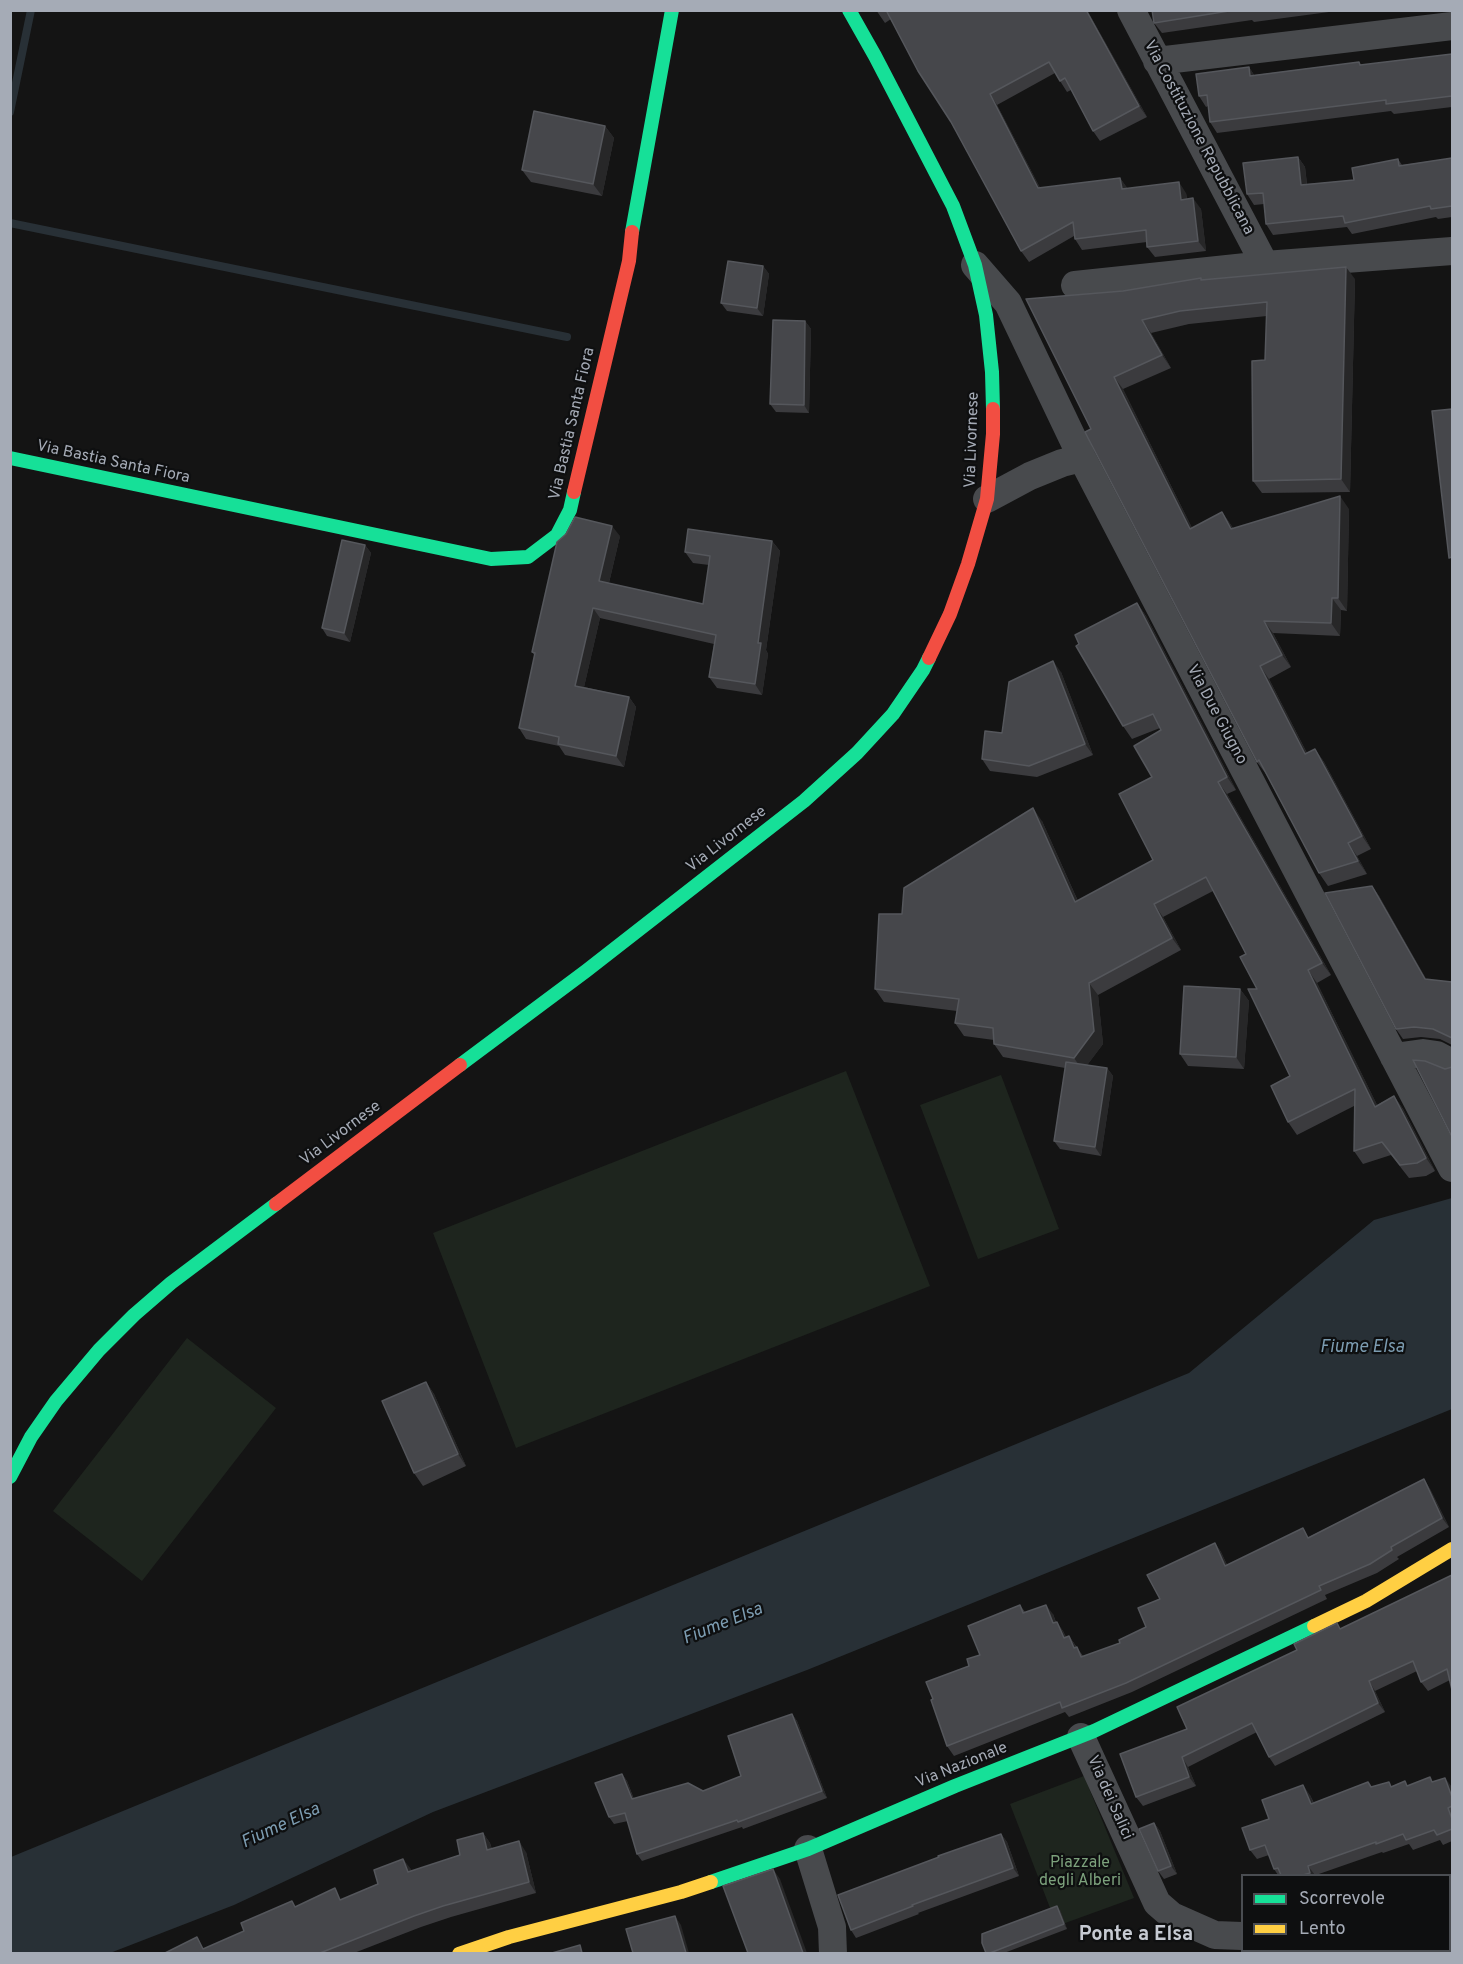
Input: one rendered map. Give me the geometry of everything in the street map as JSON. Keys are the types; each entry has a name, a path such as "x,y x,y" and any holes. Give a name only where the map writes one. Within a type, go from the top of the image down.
{"street":[{"name":"Via Bastia Santa Fiora","path":"10,458 491,559 528,557 557,535 570,510 629,261 632,228 672,10"},
{"name":"Via Livornese","path":"10,1477 31,1437 56,1401 99,1350 134,1315 171,1283 595,964 804,801 857,753 893,714 937,645 968,564 987,499 993,434 992,372 986,315 975,265 952,206 849,10"},
{"name":"Via Costituzione Repubblicana","path":"1131,10 1265,265"},
{"path":"1157,61 1452,26"},
{"path":"1075,285 1265,265 1452,250"},
{"name":"Via Due Giugno","path":"975,265 1008,303 1040,365 1082,458 1451,1165"},
{"path":"987,499 1030,476 1062,463 1082,458"},
{"path":"1394,1057 1423,1053 1437,1055 1452,1063"},
{"name":"Via Nazionale","path":"459,1953 509,1937 681,1892 808,1849 944,1791 1081,1737 1366,1601 1452,1549"},
{"name":"Via dei Salici","path":"1081,1737 1157,1903 1172,1916 1215,1935 1241,1936"},
{"path":"808,1849 832,1927 833,1953"}],"green space":[{"path":"846,1071 930,1286 516,1448 433,1233"},
{"path":"1001,1075 1059,1229 978,1259 920,1105"},
{"path":"187,1338 276,1408 142,1581 53,1511"},
{"name":"Piazzale degli Alberi","path":"1084,1776 1134,1898 1057,1926 1010,1804"}],"water":[{"name":"Fiume Elsa","path":"1452,1198 1452,1409 807,1670 433,1812 234,1905 110,1953 11,1953 11,1857 1189,1373 1374,1220"}],"building":[{"path":"886,10 1086,10 1139,106 1093,131 1065,78 1060,81 1049,62 990,94 1038,188 1120,178 1122,189 1179,182 1181,200 1193,198 1198,241 1147,247 1146,230 1075,239 1073,222 1021,251 951,122 918,71"},
{"path":"1152,10 1235,10 1154,23"},
{"path":"1452,54 1452,96 1386,104 1386,100 1210,122 1207,95 1199,96 1196,74 1249,67 1250,76 1359,62 1360,65"},
{"path":"534,111 605,126 593,184 522,170"},
{"path":"1298,157 1301,185 1354,180 1352,168 1398,159 1399,166 1452,158 1452,206 1431,209 1430,206 1345,223 1343,216 1266,224 1263,193 1247,194 1243,163"},
{"path":"728,261 763,266 757,308 721,303"},
{"path":"1346,267 1341,479 1253,481 1252,361 1265,360 1267,302 1180,311 1142,320 1162,355 1114,377 1190,529 1222,512 1231,529 1340,496 1338,598 1332,598 1331,623 1264,621 1282,655 1260,666 1305,754 1315,749 1362,836 1348,843 1358,861 1319,873 1259,760 1257,762 1088,438 1085,432 1091,429 1026,299 1123,291 1201,278 1201,280"},
{"path":"773,320 805,321 804,405 770,404"},
{"path":"1452,409 1452,557 1449,558 1432,411"},
{"path":"575,517 612,526 599,581 703,604 710,556 685,552 688,529 772,541 758,643 761,643 755,684 709,677 716,635 593,608 575,686 629,697 616,756 558,744 559,737 519,728 535,653 532,652 557,542 566,534"},
{"path":"342,540 365,545 344,633 322,628"},
{"path":"1137,603 1227,777 1218,782 1322,963 1308,970 1375,1107 1394,1096 1426,1158 1417,1163 1400,1165 1382,1142 1354,1151 1355,1089 1288,1122 1271,1086 1290,1076 1248,989 1257,989 1240,957 1246,954 1206,877 1154,904 1172,938 1089,983 1094,1031 1074,1058 994,1044 993,1028 955,1023 959,999 875,989 879,914 902,914 904,888 1033,808 1075,902 1153,860 1119,794 1152,777 1134,746 1161,730 1153,714 1123,726 1076,646 1079,644 1075,635"},
{"path":"1053,661 1085,744 1029,766 982,759 985,731 1002,733 1009,682"},
{"path":"1372,886 1425,979 1452,982 1452,1038 1433,1029 1414,1027 1396,1029 1325,893"},
{"path":"1184,986 1240,989 1236,1057 1180,1054"},
{"path":"1413,1060 1425,1061 1445,1069 1452,1067 1452,1137"},
{"path":"1066,1062 1107,1068 1095,1147 1054,1141"},
{"path":"426,1382 458,1454 414,1473 382,1401"},
{"path":"1424,1479 1442,1518 1391,1547 1392,1550 1370,1564 1319,1586 1321,1590 1126,1683 1062,1708 1060,1702 947,1746 926,1682 969,1666 967,1659 980,1655 968,1626 1020,1605 1023,1613 1046,1605 1053,1623 1057,1622 1064,1638 1069,1636 1081,1657 1120,1643 1119,1640 1146,1627 1138,1608 1160,1599 1147,1575 1215,1543 1225,1566 1303,1528 1308,1538"},
{"path":"1452,1575 1452,1690 1447,1669 1421,1682 1413,1661 1369,1681 1378,1703 1312,1736 1269,1757 1252,1723 1182,1757 1189,1777 1136,1797 1120,1754 1187,1729 1177,1707 1297,1650 1294,1644 1337,1623 1340,1629"},
{"path":"792,1714 822,1791 738,1822 737,1820 637,1854 625,1813 609,1817 595,1783 622,1774 632,1799 688,1783 703,1791 741,1776 728,1736"},
{"path":"1430,1777 1432,1782 1445,1778 1452,1797 1452,1806 1448,1808 1452,1819 1452,1829 1437,1835 1434,1830 1406,1840 1403,1834 1308,1866 1310,1873 1281,1874 1278,1868 1274,1869 1265,1845 1250,1850 1242,1828 1269,1819 1262,1800 1303,1785 1311,1804 1368,1782 1371,1787 1389,1782 1391,1787 1405,1781 1407,1786"},
{"path":"1154,1823 1171,1866 1158,1871 1139,1829"},
{"path":"483,1833 487,1850 519,1841 529,1882 443,1906 320,1953 165,1953 197,1937 203,1949 244,1931 241,1923 292,1901 295,1907 335,1888 340,1900 378,1884 374,1870 403,1859 408,1872 460,1855 457,1840"},
{"path":"1001,1834 1013,1868 851,1930 838,1895"},
{"path":"773,1869 803,1953 748,1953 723,1886"},
{"path":"1057,1906 1064,1924 986,1953 982,1943 982,1934"},
{"path":"675,1916 686,1953 633,1953 626,1929"},
{"path":"1451,1922 1452,1953 1329,1953 1451,1952"},
{"path":"580,1945 582,1953 552,1953"}],"waterway":[{"path":"10,112 31,10"},
{"path":"10,223 567,337"}],"traffic: fast":[{"path":"632,232 672,10"},
{"path":"849,10 953,206 975,265 986,315 993,409"},
{"path":"10,458 491,559 528,557 557,535 570,510 574,492"},
{"path":"460,1065 586,971 804,801 857,753 893,714 929,658"},
{"path":"10,1477 31,1437 56,1401 99,1350 171,1283 276,1204"},
{"path":"711,1882 808,1849 955,1786 1094,1731 1314,1626"}],"traffic: slow":[{"path":"1314,1626 1366,1601 1452,1549"},
{"path":"459,1954 509,1937 711,1882"}],"traffic: jam":[{"path":"574,492 629,261 632,232"},
{"path":"929,658 950,614 968,564 987,499 993,409"},
{"path":"276,1204 460,1065"}],"district":[{"name":"Ponte a Elsa","path":"1136,1936"}]}
